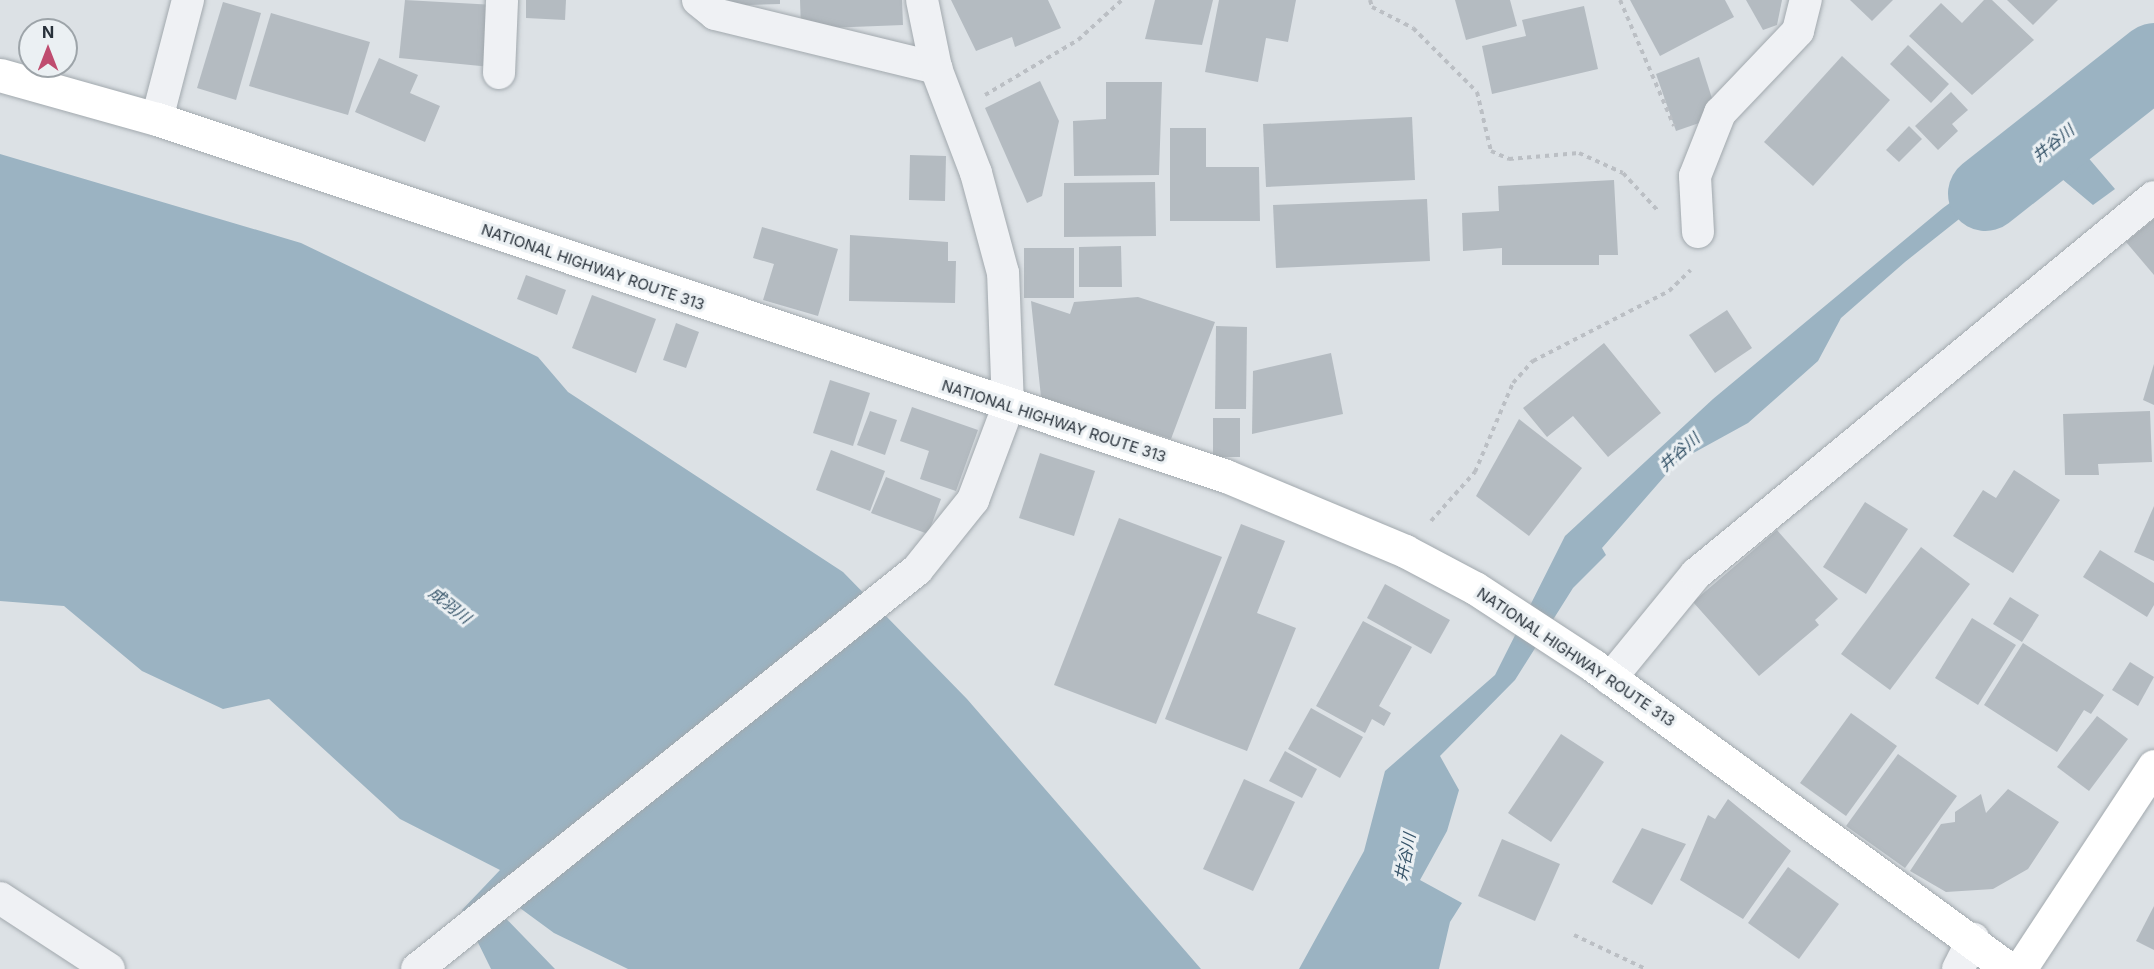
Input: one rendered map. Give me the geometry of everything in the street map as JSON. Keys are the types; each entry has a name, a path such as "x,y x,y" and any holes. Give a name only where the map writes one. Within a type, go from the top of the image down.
{"main road":[{"name":"NATIONAL HIGHWAY ROUTE 313","path":"0,75 157,119 1008,407 1226,476 1405,551 1475,588 1602,672 1973,939 2008,969"},
{"path":"2020,969 2154,766"}],"street":[{"path":"157,119 188,0"},
{"path":"500,73 502,0"},
{"path":"698,0 715,14 936,68"},
{"path":"417,969 917,570 973,500 1008,407 1003,273 976,173 936,68 922,0"},
{"path":"1698,232 1695,176 1720,113 1797,31 1806,0"},
{"path":"1602,672 1696,574 2154,197"},
{"path":"2,903 109,969"},
{"path":"1958,969 1973,939"}],"path":[{"path":"952,115 1078,40 1122,0"},
{"path":"1370,0 1372,7 1413,28 1477,92 1491,151 1509,159 1580,153 1604,162 1623,173 1657,211 1698,232 1700,262 1669,291 1533,361 1512,383 1475,472 1405,551"},
{"path":"1620,0 1695,176"},
{"path":"1574,935 1646,969"}],"water":[{"path":"2044,106 2115,189 2093,205 2062,179 2048,159 2040,171 1968,212 1905,262 1841,318 1818,361 1748,423 1677,462 1602,548 1606,555 1573,588 1515,680 1440,756 1459,790 1447,831 1420,880 1462,903 1450,922 1439,969 1299,969 1364,851 1385,771 1495,675 1565,536 1713,399 1943,208 2035,141 2032,117"},
{"name":"成羽川","path":"0,154 301,243 538,357 568,392 843,572 967,699 1201,969 628,969 554,933 498,892 488,900 555,969 491,969 462,910 500,870 400,819 269,699 223,709 142,671 64,606 0,601"}],"building":[{"path":"405,0 495,5 491,67 399,58"},
{"path":"526,0 566,0 565,20 526,18"},
{"path":"718,0 780,0 780,4 718,6"},
{"path":"800,0 902,0 903,25 801,29"},
{"path":"951,0 1048,0 1061,28 1015,47 1012,37 976,51"},
{"path":"1155,0 1213,0 1202,45 1145,39"},
{"path":"1219,0 1296,0 1288,42 1266,38 1258,82 1205,72"},
{"path":"1455,0 1510,0 1517,26 1466,40"},
{"path":"1630,0 1725,0 1734,17 1660,56"},
{"path":"1746,0 1782,0 1777,25 1763,30"},
{"path":"1850,0 1893,0 1872,21"},
{"path":"1984,0 1992,0 2034,40 1972,95 1909,36 1941,3 1962,23"},
{"path":"2007,0 2058,0 2033,25"},
{"path":"223,2 261,13 236,100 197,88"},
{"path":"1584,6 1598,69 1492,94 1482,46 1526,36 1522,20"},
{"path":"271,13 370,42 348,115 249,86"},
{"path":"1908,45 1949,84 1931,103 1890,64"},
{"path":"1842,56 1890,100 1813,186 1764,142"},
{"path":"1699,57 1715,108 1705,121 1676,131 1656,74"},
{"path":"379,58 418,75 410,93 440,106 425,142 355,112"},
{"path":"1040,81 1059,121 1042,196 1027,203 985,108"},
{"path":"1106,82 1162,82 1159,175 1074,176 1073,121 1106,119"},
{"path":"1951,92 1968,110 1952,124 1958,131 1938,150 1915,126"},
{"path":"1412,117 1415,180 1266,187 1263,124"},
{"path":"1909,126 1922,139 1899,162 1886,150"},
{"path":"1170,128 1206,128 1206,167 1259,167 1260,221 1170,221"},
{"path":"910,155 946,156 945,201 909,200"},
{"path":"1614,180 1618,255 1599,255 1599,265 1502,265 1502,248 1463,251 1462,213 1499,211 1498,186"},
{"path":"1155,182 1156,236 1064,237 1064,183"},
{"path":"1427,199 1430,261 1276,268 1273,205"},
{"path":"2154,219 2154,275 2126,242"},
{"path":"762,227 838,249 818,316 763,300 774,264 753,258"},
{"path":"850,235 948,242 948,261 956,261 955,303 849,301"},
{"path":"1121,246 1122,287 1079,287 1079,247"},
{"path":"1024,248 1074,248 1074,298 1024,298"},
{"path":"526,275 566,290 557,315 517,299"},
{"path":"592,295 656,319 636,373 572,348"},
{"path":"1138,297 1215,322 1171,439 1041,397 1031,301 1070,314 1074,302"},
{"path":"1727,310 1752,348 1715,373 1689,335"},
{"path":"676,323 699,332 686,368 663,360"},
{"path":"1216,326 1247,327 1246,409 1215,409"},
{"path":"1604,343 1661,413 1608,457 1573,416 1547,437 1523,408"},
{"path":"1331,353 1343,414 1252,434 1253,371"},
{"path":"2154,364 2154,405 2143,400"},
{"path":"830,380 870,393 853,446 813,433"},
{"path":"912,407 978,430 956,491 920,479 929,451 900,441"},
{"path":"870,411 897,420 885,455 857,445"},
{"path":"2150,411 2152,462 2098,464 2099,475 2065,475 2063,414"},
{"path":"1213,418 1240,418 1240,457 1213,457"},
{"path":"1519,419 1582,468 1529,536 1476,496"},
{"path":"831,450 885,471 870,511 816,490"},
{"path":"1040,453 1095,471 1074,536 1019,518"},
{"path":"2014,470 2060,500 2013,573 1953,536 1983,490 1996,498"},
{"path":"886,477 941,499 928,534 871,513"},
{"path":"1865,502 1908,529 1866,594 1823,567"},
{"path":"2154,506 2154,561 2134,552"},
{"path":"1119,518 1222,557 1156,724 1054,685"},
{"path":"1241,524 1285,541 1257,613 1296,628 1247,751 1165,719"},
{"path":"1777,530 1838,599 1815,620 1819,625 1759,676 1693,602"},
{"path":"1921,547 1970,584 1890,690 1841,654"},
{"path":"2100,550 2154,583 2154,605 2147,617 2083,577"},
{"path":"1385,584 1450,620 1431,654 1367,618"},
{"path":"2010,597 2039,615 2022,642 1993,624"},
{"path":"1972,618 2016,645 1978,705 1935,678"},
{"path":"1363,621 1412,647 1379,706 1391,713 1384,726 1372,719 1365,733 1316,706"},
{"path":"2023,643 2104,695 2091,714 2084,710 2057,752 1984,705"},
{"path":"2130,662 2154,677 2138,706 2112,690"},
{"path":"1311,708 1363,737 1340,778 1288,749"},
{"path":"1851,713 1897,746 1846,816 1800,783"},
{"path":"2097,716 2128,739 2089,791 2057,767"},
{"path":"1561,734 1604,762 1551,842 1508,813"},
{"path":"1285,751 1317,769 1302,798 1269,781"},
{"path":"1898,754 1957,796 1905,868 1846,826"},
{"path":"1244,779 1295,802 1253,891 1203,869"},
{"path":"2008,789 2059,822 2028,869 1993,889 1946,892 1910,871 1941,824 1955,822 1955,812 1981,794 1986,813"},
{"path":"1728,799 1791,851 1743,919 1680,880 1708,815 1715,819"},
{"path":"1642,828 1686,844 1652,905 1612,882"},
{"path":"1502,839 1560,864 1535,921 1478,896"},
{"path":"1788,867 1839,904 1799,959 1748,923"},
{"path":"2154,906 2154,950 2136,941"}],"waterway":[{"name":"井谷川","path":"1985,193 2154,60"}]}
